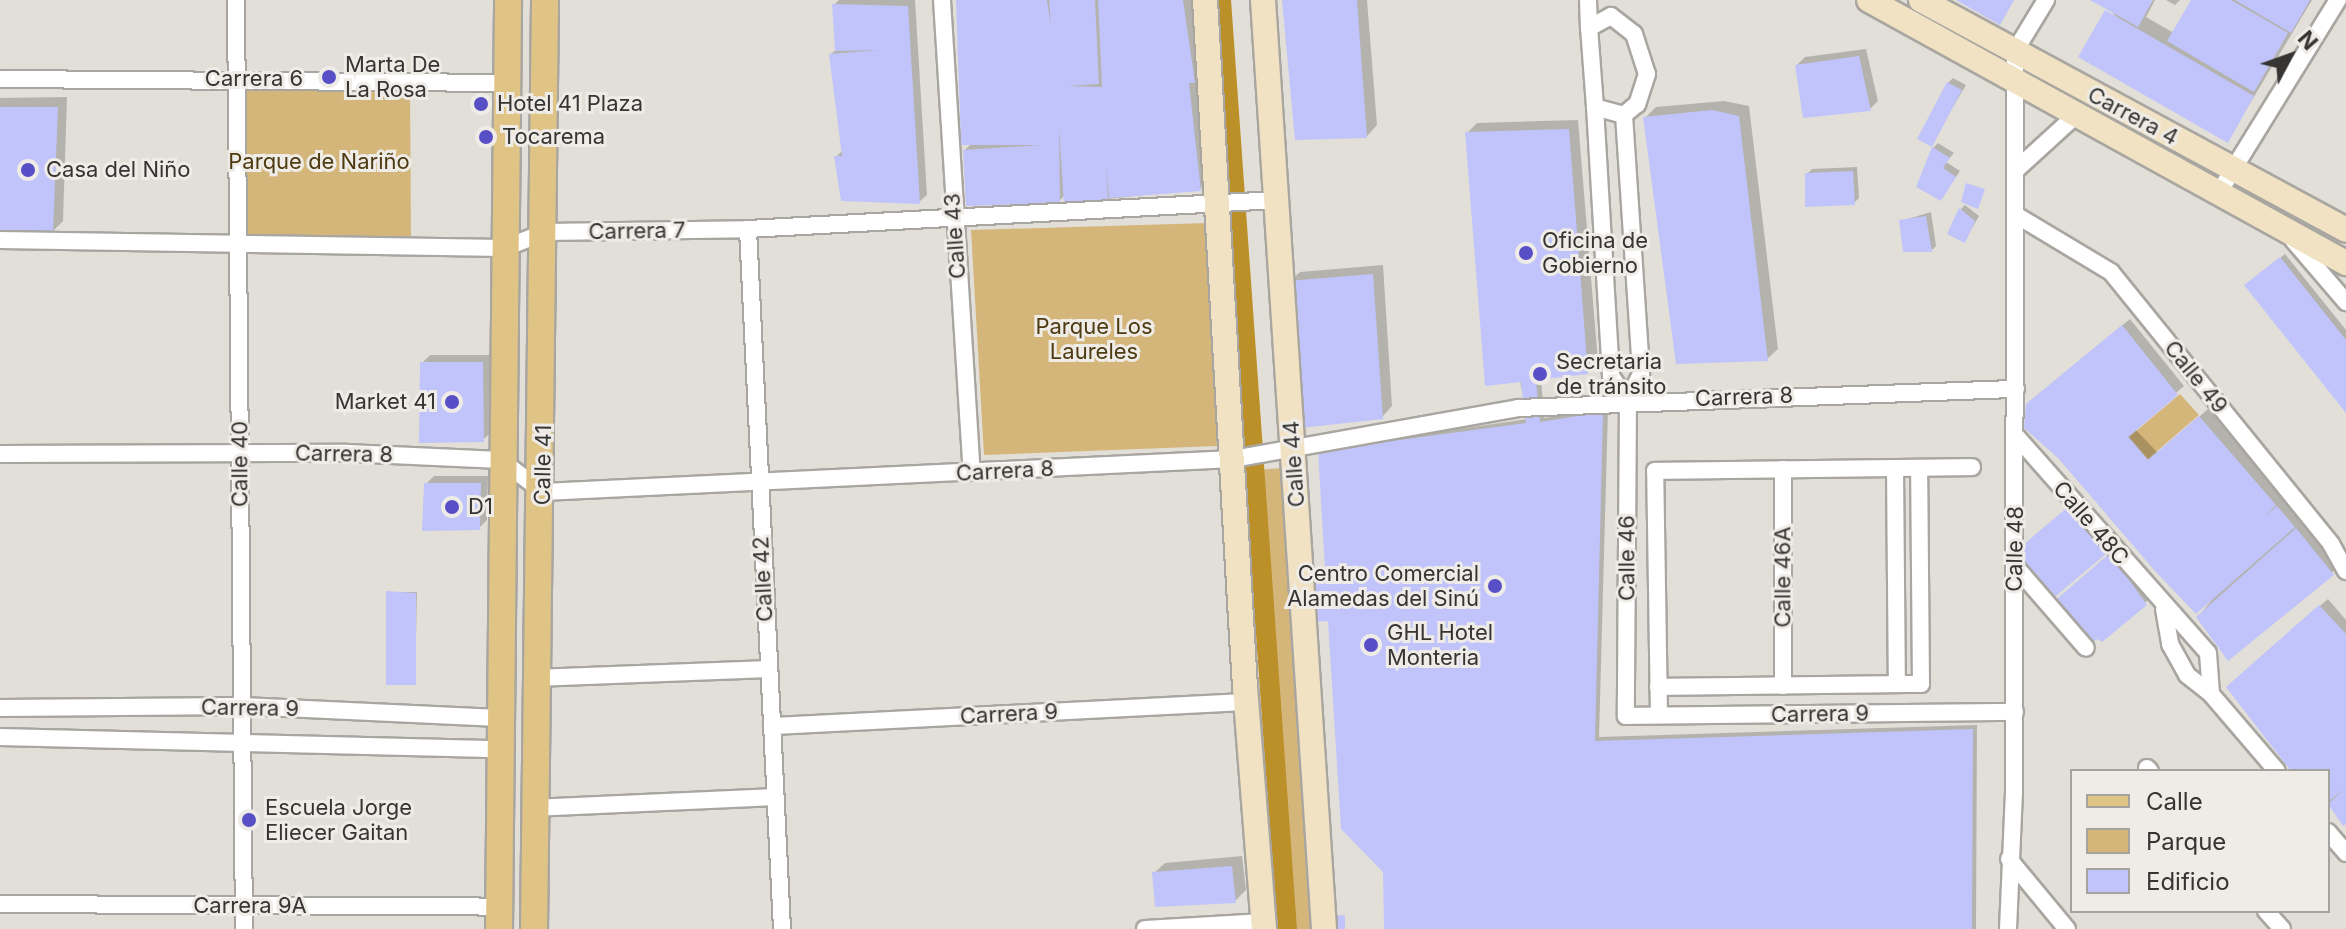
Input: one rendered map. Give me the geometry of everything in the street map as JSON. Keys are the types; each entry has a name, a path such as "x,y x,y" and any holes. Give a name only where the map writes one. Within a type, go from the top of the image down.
{"main road":[{"name":"Calle 41","path":"499,918 501,460 508,0"},
{"name":"Calle 41","path":"534,929 536,678 543,492 545,0"}],"street":[{"name":"Calle 40","path":"236,0 244,929"},
{"name":"Calle 43","path":"942,0 953,218 972,472"},
{"path":"1145,929 1264,925 1246,702 1239,458 1225,203 1205,0"},
{"name":"Calle 44","path":"1263,0 1268,200 1324,929"},
{"path":"1588,0 1589,28"},
{"path":"1869,0 2346,263"},
{"name":"Carrera 4","path":"1921,0 2346,230"},
{"path":"2015,51 2046,0"},
{"path":"2218,194 2338,0"},
{"path":"1589,28 1610,8 1634,34 1647,74 1637,104 1624,115 1595,107"},
{"name":"Calle 46","path":"1589,28 1611,376 1628,400"},
{"name":"Calle 48","path":"2008,929 2015,712 2015,51"},
{"name":"Carrera 6","path":"0,79 508,83"},
{"name":"Calle 46","path":"1624,115 1641,374 1628,400 1626,716"},
{"path":"2017,169 2075,116"},
{"name":"Carrera 7","path":"0,240 505,248 545,232 748,229 1268,200"},
{"name":"Calle 49","path":"2016,215 2111,272 2331,544 2346,571"},
{"name":"Calle 42","path":"748,229 782,929"},
{"path":"2285,230 2346,302"},
{"name":"Carrera 8","path":"543,492 1239,458 1506,409 1628,400 2016,389"},
{"name":"Calle 48C","path":"2017,437 2164,609 2208,653 2211,694"},
{"name":"Carrera 8","path":"0,454 240,453 501,460"},
{"path":"501,460 543,492"},
{"path":"1659,715 1655,471 1972,467"},
{"path":"1895,468 1897,684"},
{"name":"Carrera 9","path":"1658,687 1921,684 1919,468"},
{"name":"Calle 46A","path":"1783,469 1783,686"},
{"path":"2015,566 2086,648"},
{"name":"Calle 48C","path":"2164,609 2170,644 2180,665 2211,694 2275,769"},
{"path":"536,678 768,669"},
{"name":"Carrera 9","path":"772,726 1246,702"},
{"name":"Carrera 9","path":"0,708 242,706 499,718"},
{"name":"Carrera 9","path":"1626,716 2015,712"},
{"name":"Carrera 9","path":"0,737 499,749"},
{"path":"534,808 774,797"},
{"path":"2330,834 2346,853"},
{"path":"2009,859 2067,929"},
{"name":"Carrera 9A","path":"0,904 243,906 499,918"},
{"path":"2268,913 2282,929"}],"green space":[{"name":"Parque de Nariño","path":"241,84 410,87 411,243 245,237"},
{"name":"Parque Los Laureles","path":"1208,223 1217,446 984,455 971,230"},
{"path":"2180,394 2199,415 2148,459 2129,437"},
{"path":"1283,468 1312,929 1279,929 1245,471"}],"building":[{"path":"956,0 1047,0 1051,27 1049,0 1095,0 1099,84 1068,86 1102,87 1098,0 1183,0 1195,83 1189,83 1201,191 1109,198 1106,163 1108,201 1064,206 1059,127 1060,203 966,206 963,150 1042,145 961,145"},
{"path":"1282,0 1357,0 1367,138 1295,140"},
{"path":"1956,0 2014,0 2000,25"},
{"path":"2090,0 2153,0 2138,27"},
{"path":"2191,0 2231,0 2288,33 2254,92 2167,41"},
{"path":"2235,0 2310,0 2291,33"},
{"path":"832,4 908,6 920,204 841,201 834,156 842,156 829,54 879,50 835,51"},
{"path":"2105,10 2254,96 2228,143 2078,57"},
{"path":"1859,56 1871,111 1803,118 1795,65"},
{"path":"1947,82 1962,90 1932,147 1917,139"},
{"name":"Casa del Niño","path":"0,107 58,107 53,233 0,234"},
{"path":"1712,110 1739,116 1768,361 1676,364 1643,117"},
{"name":"Centro Comercial Alamedas del Sinú","path":"1569,129 1588,374 1536,380 1540,422 1603,412 1595,741 1973,729 1972,929 1384,929 1383,872 1341,829 1328,621 1315,622 1312,570 1325,569 1318,451 1526,423 1521,382 1485,386 1465,132"},
{"path":"1932,147 1950,158 1943,168 1956,177 1941,201 1916,187"},
{"path":"1853,171 1855,205 1805,207 1805,173"},
{"path":"1966,183 1985,189 1978,209 1961,202"},
{"path":"1959,208 1975,221 1965,243 1947,234"},
{"path":"1926,216 1932,252 1903,252 1899,220"},
{"path":"2280,257 2346,340 2346,413 2244,285"},
{"path":"1373,274 1383,419 1300,428 1287,281"},
{"path":"2122,325 2178,395 2128,437 2148,460 2199,416 2276,505 2265,516 2277,506 2295,527 2196,614 2059,459 2024,428 2026,404"},
{"name":"Market 41","path":"420,362 483,362 484,442 419,443"},
{"name":"D1","path":"424,483 481,483 480,530 422,531"},
{"path":"2069,506 2107,553 2050,601 2032,580 2043,569 2030,580 2022,569 2023,545"},
{"path":"2296,528 2334,575 2228,661 2196,617"},
{"path":"2110,553 2147,605 2102,642 2097,639 2088,645 2051,604"},
{"path":"386,591 416,593 416,685 386,685"},
{"path":"2319,605 2346,634 2346,824 2343,826 2330,807 2330,802 2344,789 2330,800 2330,769 2289,769 2226,687"},
{"path":"1232,866 1236,903 1155,907 1152,872"},
{"path":"1345,915 1345,929 1333,929 1332,916"}],"waterway":[{"path":"1221,0 1287,929"}],"place":[{"name":"Marta De La Rosa","path":"329,77"},
{"name":"Hotel 41 Plaza","path":"481,104"},
{"name":"Tocarema","path":"486,137"},
{"name":"Casa del Niño","path":"28,170"},
{"name":"Oficina de Gobierno","path":"1526,253"},
{"name":"Secretaria de tránsito","path":"1540,374"},
{"name":"Market 41","path":"452,402"},
{"name":"D1","path":"452,507"},
{"name":"Centro Comercial Alamedas del Sinú","path":"1495,586"},
{"name":"GHL Hotel Monteria","path":"1371,645"},
{"name":"Escuela Jorge Eliecer Gaitan","path":"249,820"}]}
